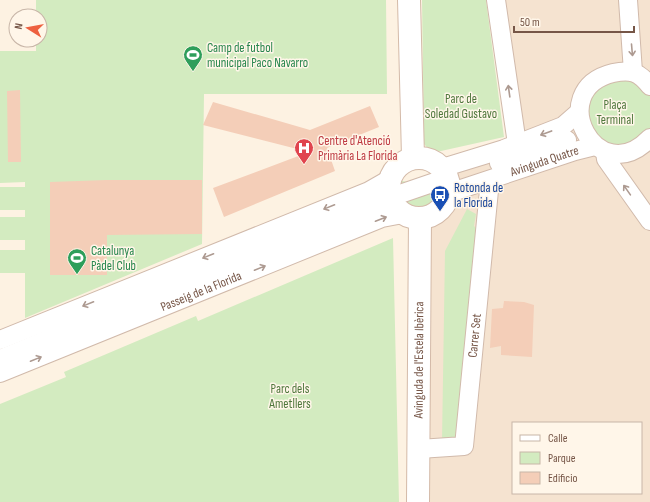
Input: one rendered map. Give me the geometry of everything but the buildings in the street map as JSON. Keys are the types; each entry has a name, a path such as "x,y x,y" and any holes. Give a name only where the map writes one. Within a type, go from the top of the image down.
{"main road":[{"path":"409,0 413,157"},
{"path":"413,157 426,158 435,161 445,180 443,206 435,214 400,201 402,162 413,157"},
{"name":"Avinguda de l'Estela Ibèrica","path":"400,201 419,449 418,502"}],"street":[{"path":"496,0 517,144"},
{"path":"628,0 644,76 618,72 604,75 591,84 583,96 579,112 583,131 600,149 650,221"},
{"name":"Avinguda Quatre","path":"445,180 517,144 563,126 579,112"},
{"path":"600,149 622,154 640,148 650,138"},
{"name":"Avinguda Quatre","path":"445,180 567,140"},
{"name":"Avinguda Quatre","path":"445,180 461,189 575,151 600,149"},
{"path":"0,340 369,190 400,201 445,180"},
{"name":"Carrer Set","path":"419,449 464,446 490,180"},
{"name":"Passeig de la Florida","path":"0,359 400,201"},
{"name":"Passeig de la Florida","path":"0,373 382,218 400,201"}],"shaded area":[{"path":"496,0 650,0 650,502 418,502 420,218 435,213 443,206 449,194 447,178 442,168 517,144"}],"green space":[{"name":"Camp de futbol municipal Paco Navarro","path":"36,0 386,0 387,94 204,94 202,244 25,318 25,273 0,273 0,250 25,250 25,240 0,240 0,217 25,217 25,210 0,210 0,187 25,187 25,182 0,183 0,51 36,51 36,48 48,48 48,8 36,8"},
{"name":"Parc de Soledad Gustavo","path":"422,0 486,0 504,137 432,153 424,144"},
{"name":"Plaça Terminal","path":"618,72 650,86 650,138 640,149 595,146 583,96"},
{"path":"390,179 438,187 431,202 435,213 420,218 399,209 393,202 391,196"},
{"path":"467,209 476,214 474,226 480,232 458,441 442,441 445,251"},
{"name":"Parc dels Ametllers","path":"393,238 399,502 0,502 0,404 66,377 64,372 196,316 198,321"}],"place":[{"name":"Camp de futbol municipal Paco Navarro","path":"193,72"},
{"name":"Centre d'Atenció Primària La Florida","path":"304,165"},
{"name":"Rotonda de la Florida","path":"440,212"},
{"name":"Catalunya Pàdel Club","path":"77,275"}]}
